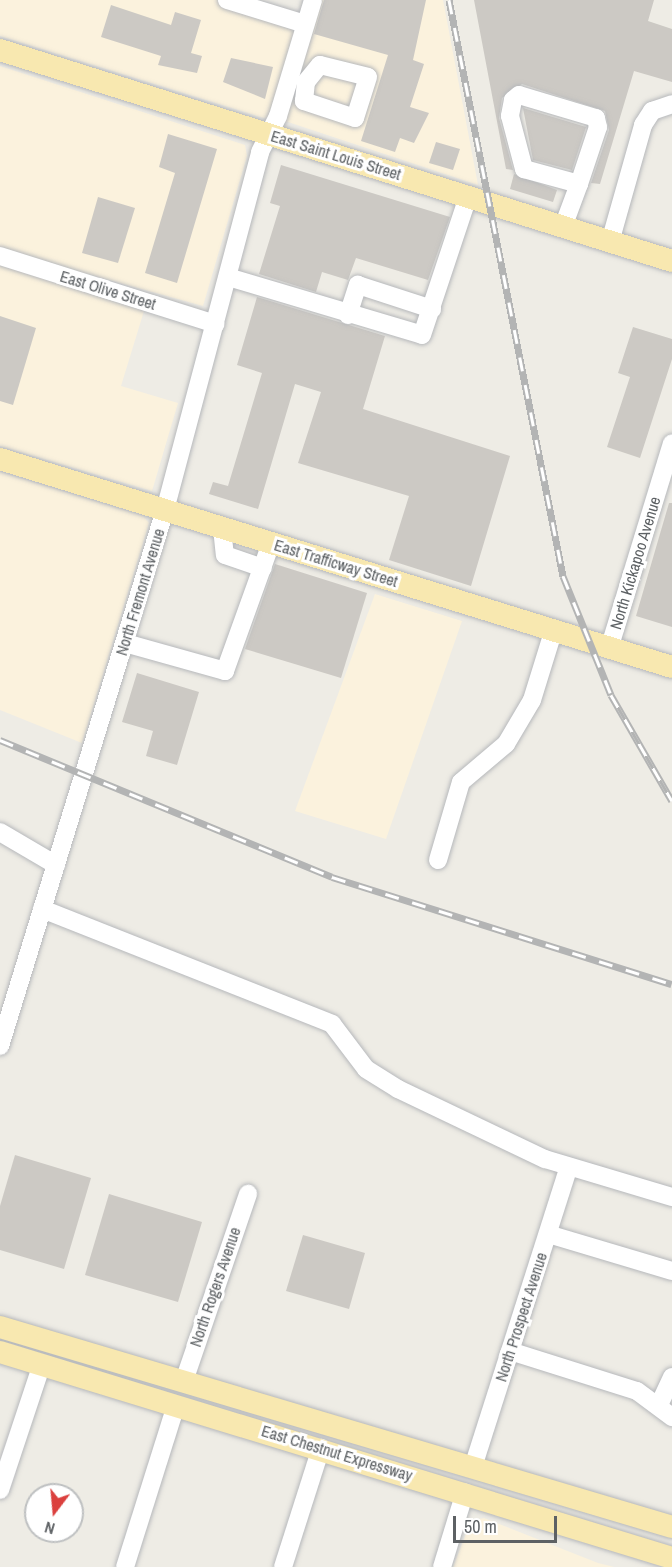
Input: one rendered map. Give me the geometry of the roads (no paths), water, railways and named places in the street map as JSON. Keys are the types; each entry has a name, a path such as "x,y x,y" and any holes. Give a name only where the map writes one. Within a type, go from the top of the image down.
{"main road":[{"name":"East Saint Louis Street","path":"0,51 672,261"},
{"name":"East Trafficway Street","path":"0,459 672,667"},
{"name":"East Chestnut Expressway","path":"0,1327 672,1527"},
{"name":"East Chestnut Expressway","path":"0,1352 465,1492 670,1559"}],"street":[{"path":"227,0 305,24"},
{"name":"North Fremont Avenue","path":"0,1046 6,1007 42,909 165,510 228,277 270,134 297,81 305,24 313,0"},
{"path":"563,227 579,184 596,118 519,95 513,100 510,116 524,169 579,184"},
{"path":"610,242 643,125 652,111 672,104"},
{"path":"228,277 417,336 425,331 468,196"},
{"name":"East Olive Street","path":"0,256 216,324"},
{"path":"348,315 358,285 432,309"},
{"name":"North Kickapoo Avenue","path":"609,649 669,462 672,443"},
{"path":"222,528 225,555 263,568"},
{"path":"125,643 225,671 272,543"},
{"path":"438,860 461,782 506,744 532,700 553,632"},
{"path":"0,832 56,865"},
{"path":"42,909 332,1024 366,1069 398,1089 569,1167 672,1197"},
{"name":"North Prospect Avenue","path":"473,1467 569,1167"},
{"name":"North Rogers Avenue","path":"184,1381 248,1194"},
{"path":"548,1234 672,1271"},
{"path":"510,1351 637,1391 666,1411 672,1377"},
{"path":"0,1490 42,1364"},
{"path":"125,1567 176,1405"},
{"path":"283,1567 321,1448"},
{"path":"441,1567 465,1492"}],"railway":[{"path":"449,0 563,576 611,695 672,801"},
{"path":"0,740 332,877 672,984"}]}
